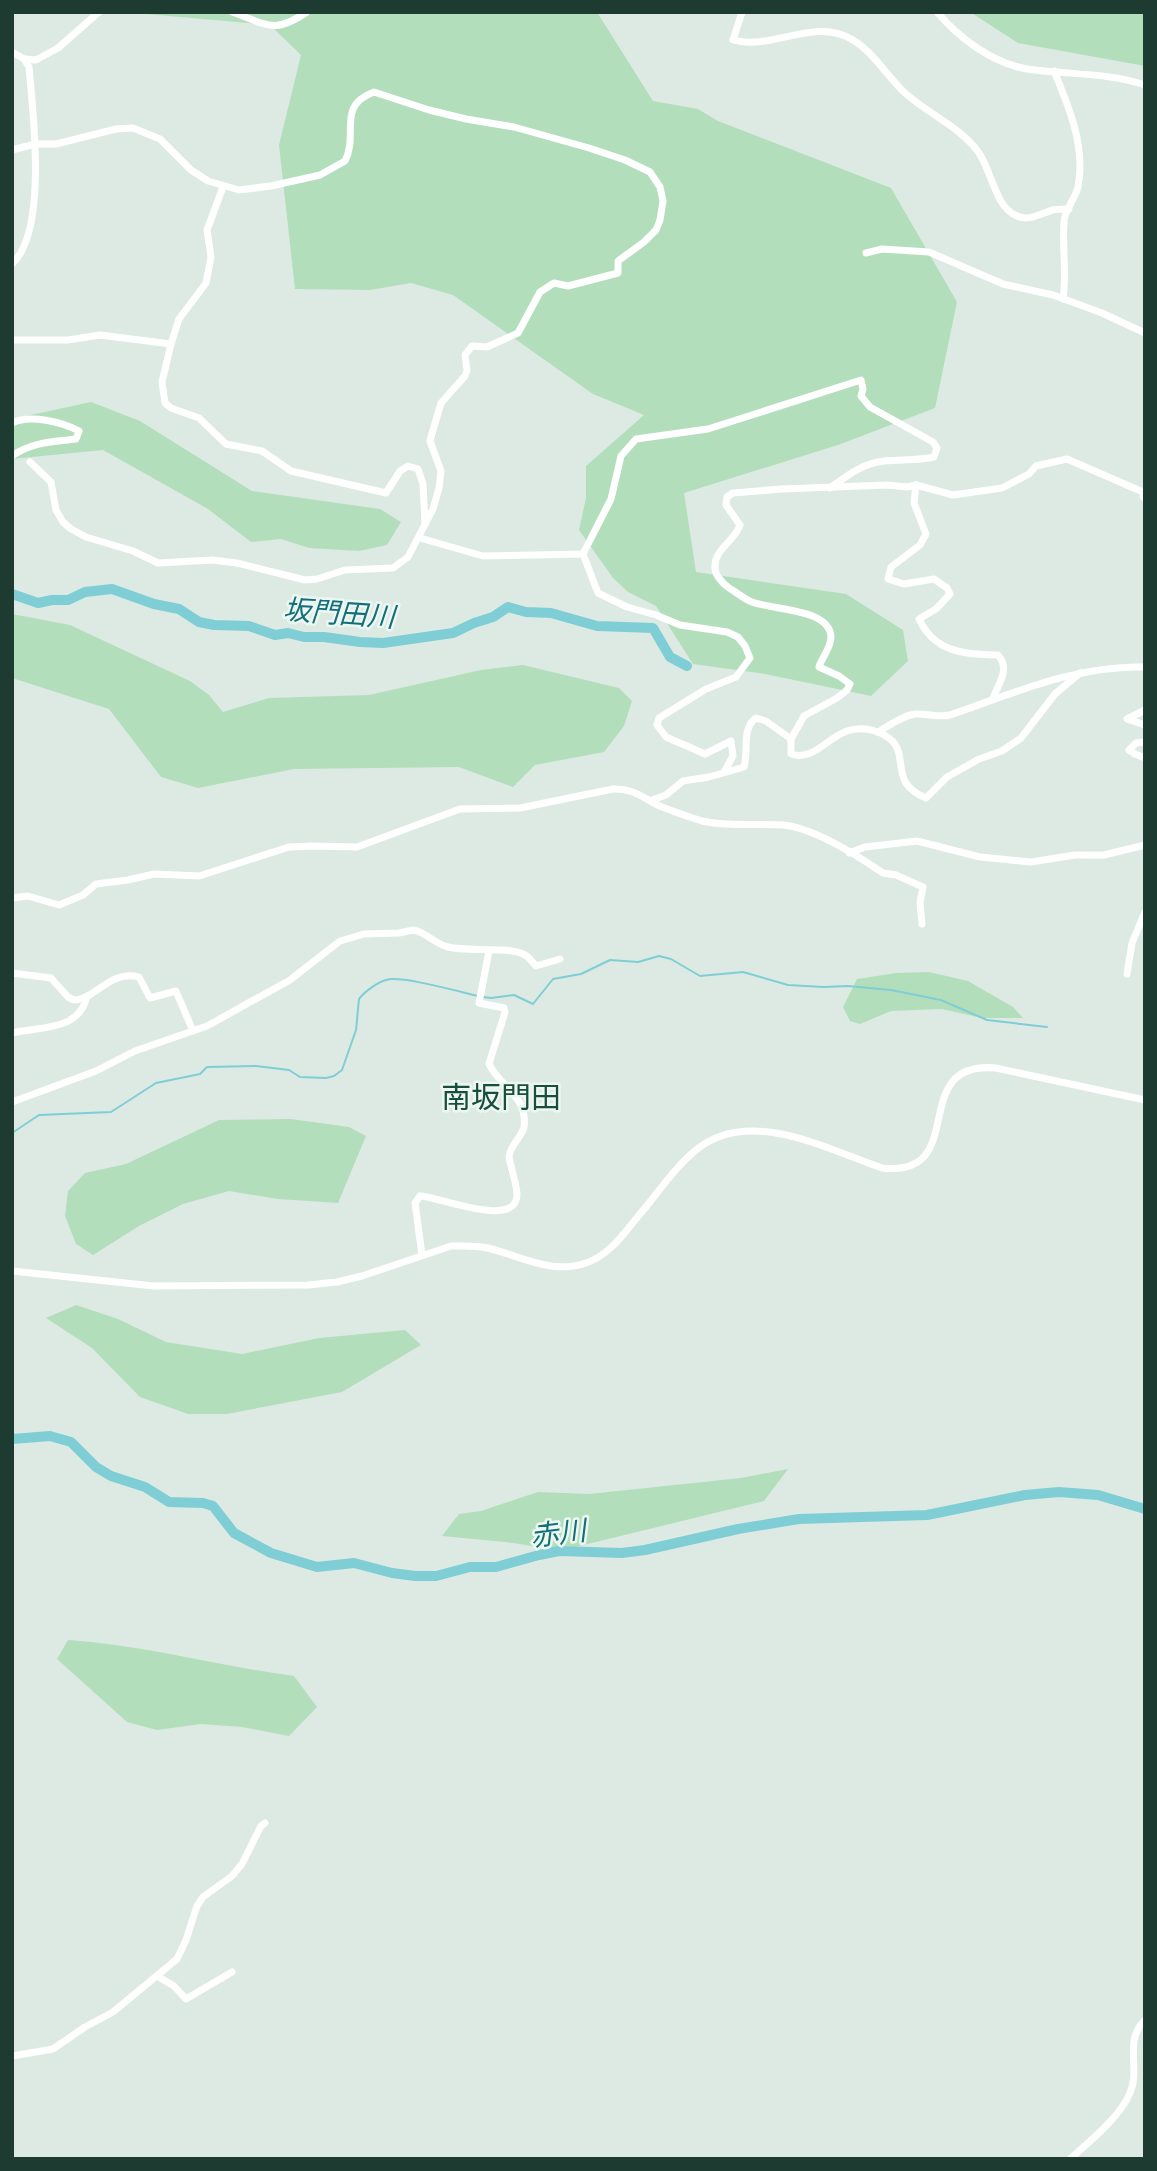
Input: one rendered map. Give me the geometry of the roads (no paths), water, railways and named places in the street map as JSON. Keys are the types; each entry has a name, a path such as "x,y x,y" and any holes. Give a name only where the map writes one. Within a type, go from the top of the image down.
{"street":[{"path":"24,59 36,60 58,48 99,12"},
{"path":"232,12 275,27 291,23 307,12"},
{"path":"743,12 733,40 747,44 803,32 822,31 835,32 856,41 903,91 965,137 979,152 1000,198 1016,216 1026,219 1053,210 1069,209"},
{"path":"937,12 962,36 995,58 1025,69 1109,76 1145,85"},
{"path":"12,52 24,59 29,66 35,144 34,206 27,243 21,256 12,264"},
{"path":"1054,71 1074,122 1077,146 1078,187 1065,214 1064,223 1066,267 1063,299"},
{"path":"12,150 133,128 160,139 191,170 223,187 239,190 271,186 320,175 337,166 348,155 351,142 350,117 355,103 374,92 466,119 514,127 625,160 650,172 660,187 663,209 656,230 618,261 618,273 569,286 556,283 544,288 518,333 487,347 471,346 466,353 465,376 441,403 430,441 441,471 433,509 408,557 393,568 355,569 305,580 237,563 212,560 158,563 133,551 86,537 62,522 56,510 51,482 30,462"},
{"path":"223,187 207,230 211,257 206,283 179,319 171,344 162,393 165,403 171,408 199,418 226,443 262,451 291,471 319,479 386,493 400,471 408,466 418,468 423,484 425,524"},
{"path":"866,253 883,249 929,253 1003,284 1063,299 1102,313 1145,333"},
{"path":"12,340 68,340 100,335 171,344"},
{"path":"724,772 733,755 731,741 705,754 666,737 657,725 659,718 706,689 736,677 750,658 745,646 738,637 727,632 680,625 610,600 598,593 583,554 611,499 621,456 636,439 708,429 861,380 861,396 870,407 933,442 937,448 934,457 882,461 866,466 830,488"},
{"path":"12,423 31,419 68,426 79,431 76,439 33,445 12,456"},
{"path":"1080,673 1055,694 1021,738 1002,751 947,777 926,798 906,786 900,769 900,751 895,742 878,732 852,729 836,734 809,756 800,757 790,752 791,739 804,716 837,698 849,684 819,667 831,637 828,628 813,616 751,602 725,586 719,578 715,566 717,556 738,532 740,525 727,509 727,497 733,494 782,489 887,485 916,485 953,495 988,491 1017,482 1036,466 1067,459 1143,492 1145,498"},
{"path":"916,485 914,502 926,534 920,545 891,567 888,579 904,584 934,579 947,588 950,594 936,609 919,619 924,631 940,646 975,654 998,655 1002,658 1005,671 992,700"},
{"path":"420,538 483,556 583,554"},
{"path":"878,732 914,714 941,717 1052,678 1145,667"},
{"path":"1145,710 1127,719 1145,725"},
{"path":"652,800 666,795 683,781 744,767 747,733 750,723 756,718 766,721 791,739"},
{"path":"1145,742 1136,743 1129,750 1145,758"},
{"path":"12,898 28,896 59,905 83,895 96,884 154,874 199,876 289,848 357,847 460,810 520,808 613,789 630,790 678,814 707,822 785,825 813,831 883,873 896,875 923,887 920,903 922,924"},
{"path":"849,853 865,847 917,841 980,857 1031,862 1074,855 1104,855 1145,845"},
{"path":"1127,974 1132,943 1145,912"},
{"path":"12,1102 96,1071 135,1051 207,1026 289,980 340,942 352,937 413,930 446,947 513,951 522,954 536,966 560,958"},
{"path":"422,1255 415,1203 420,1196 484,1211 509,1209 515,1203 517,1194 509,1157 524,1130 522,1104 489,1064 505,1012 504,1008 479,1003 489,951"},
{"path":"12,972 51,978 74,1000 87,996 104,983 128,976 139,977 150,998 176,991 193,1031"},
{"path":"12,1033 54,1027 73,1020 85,1004 87,996"},
{"path":"12,1271 154,1286 308,1285 362,1276 451,1246 465,1245 487,1248 546,1266 573,1267 595,1260 613,1246 679,1167 698,1148 719,1137 745,1130 782,1133 882,1168 904,1168 914,1165 929,1150 935,1139 942,1101 953,1081 960,1073 982,1067 1145,1100"},
{"path":"12,2056 53,2049 113,2012 181,1954 197,1906 203,1897 232,1876 242,1864 265,1823"},
{"path":"157,1976 174,1986 186,1999 232,1972"},
{"path":"1070,2159 1106,2127 1130,2094 1135,2071 1133,2037 1145,2020"}],"waterway":[{"name":"坂門田川","path":"12,594 38,603 68,600 85,592 112,589 154,604 179,609 199,622 214,625 249,626 275,635 288,633 304,637 383,643 453,633 493,617 508,607 526,612 551,613 597,626 653,628 670,657 687,666"},
{"path":"483,997 514,995 533,1004 553,979 581,974 610,960 638,962 659,956 671,959 700,976 743,972 788,985 891,990 941,1000 987,1020 1047,1027"},
{"path":"12,1133 39,1115 111,1112 156,1083 200,1074 207,1067 256,1066 289,1070 300,1077 334,1076 342,1070 356,1030 359,999 386,980 417,982 478,996"},
{"name":"赤川","path":"12,1439 50,1436 71,1442 96,1467 111,1476 145,1487 169,1502 213,1506 234,1533 271,1553 317,1567 354,1563 415,1576 436,1576 470,1567 496,1567 559,1551 622,1553 645,1550 738,1529 799,1519 927,1515 1025,1495 1059,1492 1098,1495 1145,1509"}],"district":[{"name":"南坂門田","path":"501,1097"}]}
